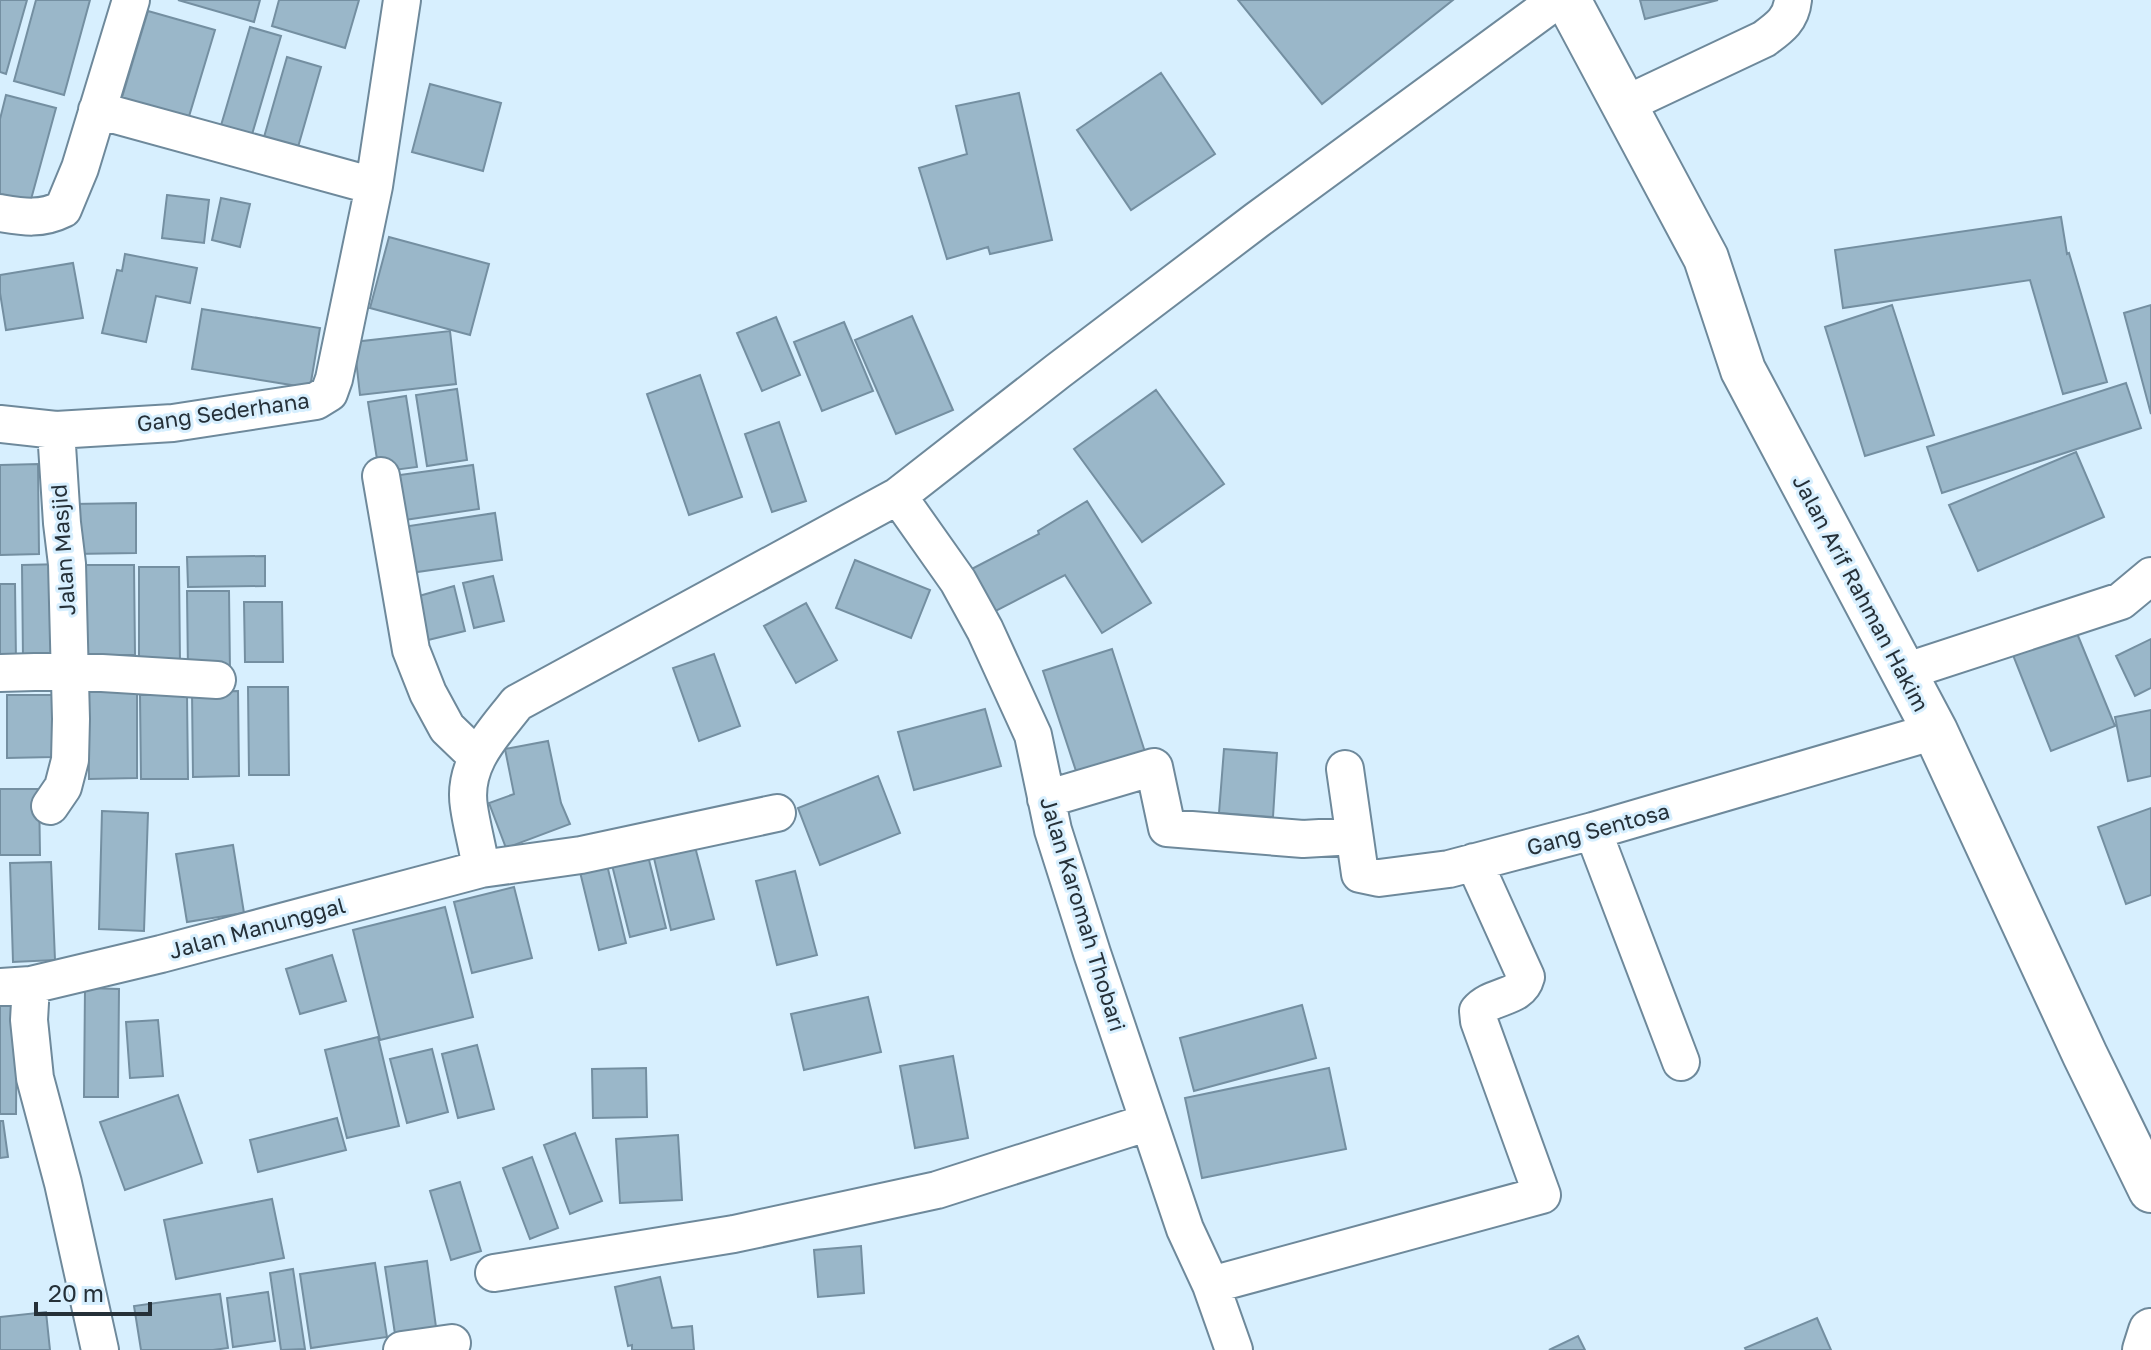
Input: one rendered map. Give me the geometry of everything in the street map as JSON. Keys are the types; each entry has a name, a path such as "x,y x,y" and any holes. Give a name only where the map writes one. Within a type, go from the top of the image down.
{"street":[{"path":"0,213 30,218 48,216 63,209 80,168 131,0"},
{"name":"Gang Sederhana","path":"0,424 56,430 173,423 316,401 329,393 374,186 402,0"},
{"path":"481,869 468,805 470,775 476,756 517,703 898,496 1245,229 1557,0"},
{"name":"Jalan Arif Rahman Hakim","path":"1568,0 1706,258 1743,370 1935,731 2151,1190"},
{"path":"1624,105 1764,39 1781,27 1789,16 1793,0"},
{"path":"97,110 374,186"},
{"name":"Jalan Masjid","path":"50,806 63,787 70,760 71,719 67,564 56,430"},
{"path":"381,476 411,650 428,693 447,728 476,756"},
{"name":"Jalan Karomah Thobari","path":"898,496 958,581 985,630 1033,735 1053,830 1083,926 1185,1229 1211,1285 1234,1350"},
{"path":"1904,672 2121,601 2151,576"},
{"path":"0,673 69,671 217,680"},
{"name":"Gang Sentosa","path":"1345,769 1360,874 1379,878 1449,869 1593,831 1935,731"},
{"path":"1046,799 1154,767 1167,828 1303,839 1354,836"},
{"name":"Jalan Manunggal","path":"100,1350 63,1183 35,1078 29,1020 15,986 161,954 481,869 581,855 777,813"},
{"path":"1593,831 1681,1062"},
{"path":"1211,1285 1542,1195 1478,1011 1483,1004 1519,990 1526,977 1474,862"},
{"path":"494,1273 734,1234 937,1190 1149,1122"},
{"path":"2145,1350 2151,1331"},
{"path":"402,1350 452,1343"}],"building":[{"path":"0,0 27,0 6,74 0,72"},
{"path":"36,0 90,0 64,95 14,81"},
{"path":"178,0 260,0 254,22"},
{"path":"279,0 359,0 345,48 272,26"},
{"path":"1238,0 1453,0 1322,104"},
{"path":"1640,0 1718,0 1645,19"},
{"path":"148,11 215,30 187,123 120,104"},
{"path":"250,27 281,36 248,148 217,139"},
{"path":"287,57 321,67 296,154 262,144"},
{"path":"1161,73 1215,154 1131,210 1077,130"},
{"path":"430,84 501,103 483,171 412,152"},
{"path":"1019,93 1052,240 990,254 988,247 947,259 919,168 967,154 956,106"},
{"path":"6,95 56,108 27,214 0,206 0,119"},
{"path":"167,195 209,200 204,243 162,238"},
{"path":"221,198 250,204 240,247 212,240"},
{"path":"2061,217 2067,254 2107,382 2063,394 2030,280 1843,308 1835,250"},
{"path":"389,237 489,264 470,335 370,308"},
{"path":"125,254 197,268 190,303 156,296 146,342 102,333 117,270 122,271"},
{"path":"73,263 83,318 6,330 0,275"},
{"path":"1892,305 1934,435 1865,456 1825,327"},
{"path":"2151,305 2151,414 2124,313"},
{"path":"202,309 320,328 310,388 192,369"},
{"path":"912,316 953,410 896,434 855,340"},
{"path":"776,317 800,375 762,391 737,333"},
{"path":"844,322 873,391 822,411 794,342"},
{"path":"450,331 456,384 360,395 354,342"},
{"path":"700,375 742,497 689,515 647,394"},
{"path":"2126,383 2141,428 1942,493 1927,447"},
{"path":"457,389 467,460 427,466 416,395"},
{"path":"1156,390 1224,484 1142,542 1074,449"},
{"path":"406,396 417,467 379,472 368,402"},
{"path":"779,422 806,501 772,512 745,434"},
{"path":"2076,452 2104,517 1978,571 1949,505"},
{"path":"38,464 39,554 0,555 0,465"},
{"path":"473,465 479,509 391,522 385,477"},
{"path":"1087,501 1151,603 1102,633 1065,575 986,616 964,573 1039,534 1038,531"},
{"path":"136,503 136,553 74,554 72,504"},
{"path":"495,513 502,560 403,574 396,528"},
{"path":"265,556 265,586 188,587 187,557"},
{"path":"855,560 930,590 911,638 836,608"},
{"path":"64,564 65,658 23,659 22,565"},
{"path":"79,565 134,565 135,655 80,655"},
{"path":"139,567 179,567 180,664 139,664"},
{"path":"493,576 504,621 474,628 463,583"},
{"path":"0,584 15,584 16,662 0,662"},
{"path":"454,586 465,631 424,641 412,598"},
{"path":"187,591 229,591 230,672 188,672"},
{"path":"244,602 282,602 283,662 245,662"},
{"path":"806,603 837,660 796,683 764,626"},
{"path":"2076,631 2115,726 2051,751 2013,655"},
{"path":"2151,639 2151,688 2135,696 2116,656"},
{"path":"1112,649 1145,752 1077,774 1043,671"},
{"path":"714,654 740,726 699,741 673,668"},
{"path":"248,687 288,687 289,775 249,775"},
{"path":"88,690 137,690 137,778 89,779"},
{"path":"238,691 239,776 193,777 192,692"},
{"path":"7,695 52,695 53,757 7,758"},
{"path":"140,695 187,695 188,779 141,779"},
{"path":"985,709 1001,766 914,790 898,732"},
{"path":"2151,710 2151,776 2128,781 2115,717"},
{"path":"548,741 561,803 570,824 506,848 489,803 514,794 505,749"},
{"path":"1224,749 1277,753 1273,817 1219,813"},
{"path":"878,776 900,833 820,865 798,808"},
{"path":"0,789 39,789 40,855 0,855"},
{"path":"2151,808 2151,895 2126,904 2098,827"},
{"path":"102,811 148,813 144,931 99,929"},
{"path":"694,843 714,919 671,930 653,854"},
{"path":"233,845 244,913 187,922 176,854"},
{"path":"646,848 666,928 630,937 610,857"},
{"path":"51,862 55,960 13,962 10,863"},
{"path":"607,865 626,943 599,950 580,872"},
{"path":"795,871 817,955 777,965 756,881"},
{"path":"514,887 532,958 472,973 454,902"},
{"path":"445,907 473,1017 380,1040 353,930"},
{"path":"332,955 346,1001 300,1014 286,969"},
{"path":"85,988 119,989 118,1097 84,1097"},
{"path":"868,997 881,1052 804,1070 791,1014"},
{"path":"0,1005 17,1005 16,1114 0,1114"},
{"path":"1302,1005 1316,1058 1194,1091 1180,1038"},
{"path":"158,1020 163,1076 130,1078 126,1022"},
{"path":"378,1037 399,1126 347,1138 325,1050"},
{"path":"477,1045 494,1109 458,1118 442,1054"},
{"path":"432,1049 448,1112 407,1123 390,1059"},
{"path":"953,1056 968,1138 915,1148 900,1066"},
{"path":"646,1068 647,1117 593,1118 592,1069"},
{"path":"1329,1068 1346,1149 1202,1178 1185,1098"},
{"path":"178,1095 202,1163 125,1190 100,1122"},
{"path":"337,1118 346,1150 258,1172 250,1140"},
{"path":"0,1121 3,1121 8,1157 0,1158"},
{"path":"575,1133 602,1201 570,1214 544,1145"},
{"path":"678,1135 682,1200 620,1203 616,1139"},
{"path":"532,1157 558,1228 530,1239 503,1168"},
{"path":"460,1182 481,1251 451,1260 430,1191"},
{"path":"272,1199 284,1258 176,1279 164,1220"},
{"path":"861,1246 864,1293 818,1297 814,1250"},
{"path":"427,1261 436,1327 395,1334 385,1267"},
{"path":"375,1263 387,1337 311,1348 300,1274"},
{"path":"293,1269 305,1349 281,1350 270,1273"},
{"path":"660,1277 672,1328 692,1326 694,1350 632,1350 632,1345 628,1346 615,1287"},
{"path":"268,1292 275,1341 233,1347 227,1298"},
{"path":"220,1294 228,1348 141,1350 134,1306"},
{"path":"46,1312 50,1350 0,1350 0,1317"},
{"path":"1817,1318 1831,1350 1745,1348"},
{"path":"1578,1336 1585,1350 1549,1350"}]}
